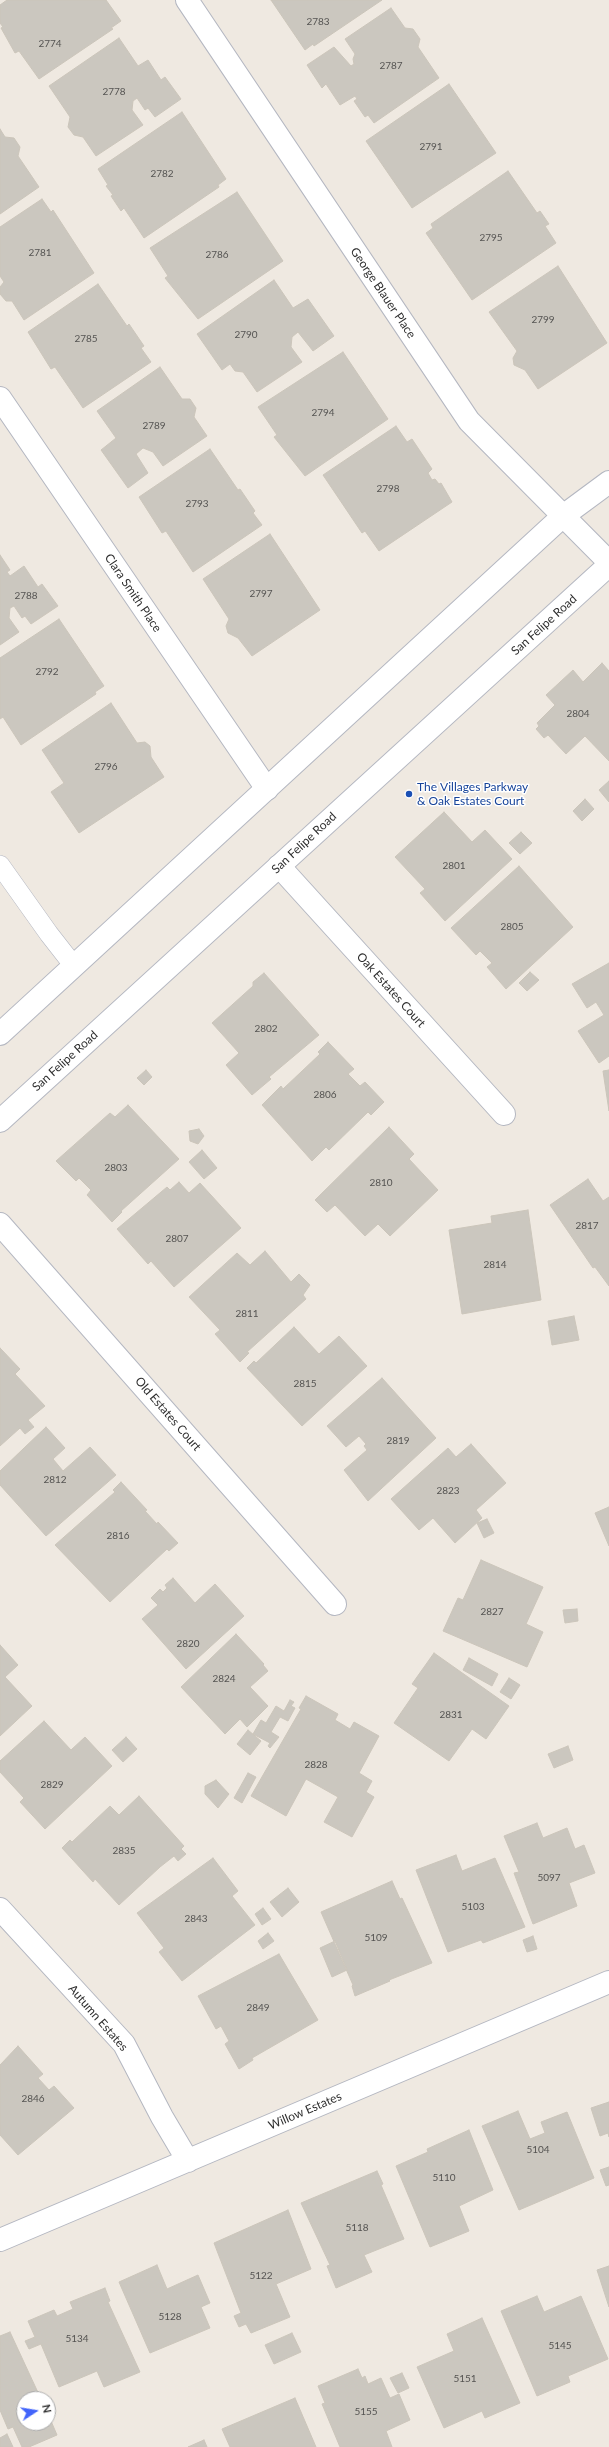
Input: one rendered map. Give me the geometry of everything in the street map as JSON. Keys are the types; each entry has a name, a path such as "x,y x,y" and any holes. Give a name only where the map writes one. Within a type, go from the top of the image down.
{"street":[{"name":"George Blauer Place","path":"187,0 468,421 609,562"},
{"name":"Clara Smith Place","path":"0,398 267,789"},
{"path":"0,1034 563,516 609,482"},
{"name":"San Felipe Road","path":"0,1121 609,565"},
{"name":"Oak Estates Court","path":"279,866 504,1114"},
{"name":"Old Estates Court","path":"0,1224 336,1604"},
{"name":"Autumn Estates","path":"0,1909 124,2044 162,2117 188,2161"},
{"name":"Willow Estates","path":"0,2240 609,1982"}],"lane":[{"path":"0,865 49,934 74,966"}],"building":[{"path":"7,0 106,0 121,21 111,28 113,29 39,79 19,51 15,53 1,28 3,27 0,23 0,5"},
{"path":"271,0 382,0 314,46 313,44 305,50"},
{"path":"391,8 405,28 413,29 420,39 418,47 439,78 374,123 368,115 365,117 354,101 357,99 355,96 340,105 326,84 322,88 307,65 334,47 351,66 354,64 353,59 355,54 345,39"},
{"path":"119,38 138,66 148,60 161,80 165,77 181,99 155,117 148,108 145,110 137,98 133,101 132,110 143,125 96,156 83,137 74,135 68,127 70,117 49,86"},
{"path":"449,84 496,153 412,208 366,141"},
{"path":"182,112 226,179 218,185 219,187 144,238 124,208 121,211 111,196 113,195 106,186 108,185 98,169"},
{"path":"0,129 5,137 14,138 20,147 18,156 39,187 0,214"},
{"path":"508,171 537,213 540,211 549,224 545,226 556,243 472,300 426,233 433,228 431,224"},
{"path":"237,192 283,261 198,319 165,278 168,276 150,248"},
{"path":"42,199 51,212 53,210 94,273 24,320 12,301 6,301 0,294 0,287 4,282 0,276 0,227"},
{"path":"558,266 607,343 538,389 525,370 514,365 513,358 517,351 489,312"},
{"path":"274,280 293,308 308,299 334,336 313,351 298,332 292,337 291,347 302,362 257,392 243,372 235,371 230,364 222,370 197,334"},
{"path":"98,284 127,326 129,324 144,346 141,348 151,362 83,408 55,367 51,369 28,332"},
{"path":"343,352 388,419 305,476 274,437 277,435 258,407"},
{"path":"160,367 182,399 190,399 196,408 194,417 207,436 163,466 153,452 143,448 136,454 148,473 128,488 101,450 116,438 97,411"},
{"path":"396,426 407,442 412,439 432,469 428,473 432,480 435,479 439,484 441,483 452,502 379,551 365,531 362,533 323,475"},
{"path":"210,449 238,490 240,489 255,511 253,513 262,525 193,572 166,531 162,533 139,497"},
{"path":"270,534 320,610 252,656 238,638 228,633 226,626 229,619 203,579"},
{"path":"0,555 10,570 7,572 10,576 24,566 38,587 42,584 58,606 31,624 25,616 22,618 14,606 10,608 9,618 19,632 0,645"},
{"path":"59,619 104,686 95,692 96,694 21,745 3,717 0,719 0,658"},
{"path":"602,663 609,671 609,761 585,736 566,754 548,735 544,738 536,729 539,726 537,723 555,705 546,695 573,670 583,682"},
{"path":"111,703 137,743 145,742 150,746 151,757 164,777 79,833 51,792 64,783 42,750"},
{"path":"609,781 609,802 599,790"},
{"path":"585,799 594,809 582,821 573,811"},
{"path":"444,812 472,842 485,830 512,859 445,921 420,893 425,889 395,857"},
{"path":"521,832 532,843 520,854 509,843"},
{"path":"519,866 573,927 506,989 487,967 492,963 480,951 476,955 451,928"},
{"path":"609,963 609,1056 599,1063 578,1031 604,1015 596,1002 587,1008 572,984"},
{"path":"530,972 539,980 527,991 519,983"},
{"path":"264,973 319,1035 269,1077 271,1079 252,1095 226,1065 239,1053 212,1023 253,986 253,982"},
{"path":"328,1042 354,1069 348,1074 360,1086 365,1082 384,1102 371,1115 368,1112 329,1150 326,1147 312,1161 262,1105 281,1086 283,1089 320,1054 318,1052"},
{"path":"146,1070 152,1077 144,1085 137,1078"},
{"path":"609,1070 609,1111 603,1071"},
{"path":"128,1105 179,1159 121,1211 122,1212 112,1222 87,1195 91,1190 79,1178 76,1181 56,1161 110,1113 115,1117"},
{"path":"389,1127 414,1154 409,1159 438,1190 390,1236 378,1224 365,1236 335,1205 327,1212 315,1200"},
{"path":"199,1129 204,1136 198,1144 190,1141 189,1131"},
{"path":"202,1150 217,1168 204,1179 189,1162"},
{"path":"588,1179 603,1201 609,1197 609,1286 595,1267 593,1268 550,1205"},
{"path":"179,1182 189,1193 200,1183 241,1228 174,1287 151,1261 148,1264 117,1229 167,1187 170,1190"},
{"path":"528,1210 541,1300 462,1314 449,1230 492,1223 491,1216"},
{"path":"265,1251 291,1282 299,1274 310,1285 303,1295 306,1299 247,1352 249,1353 240,1362 215,1334 220,1330 189,1297 237,1253 250,1265"},
{"path":"574,1316 579,1340 552,1345 548,1321"},
{"path":"294,1327 319,1354 339,1336 367,1366 302,1426 247,1368 254,1361 256,1363"},
{"path":"0,1348 20,1369 15,1374 45,1406 28,1420 34,1427 25,1434 20,1428 0,1446"},
{"path":"382,1378 436,1438 368,1501 344,1470 367,1450 364,1446 366,1444 359,1436 346,1447 327,1426"},
{"path":"46,1427 65,1448 53,1459 63,1471 90,1447 116,1475 46,1536 0,1485 0,1471"},
{"path":"471,1444 506,1483 476,1510 482,1518 455,1543 433,1518 419,1530 391,1499 448,1448 456,1457"},
{"path":"121,1482 147,1510 145,1511 157,1524 158,1522 178,1543 169,1551 167,1549 110,1602 55,1545 115,1492 113,1490"},
{"path":"609,1507 609,1546 595,1513"},
{"path":"487,1519 494,1533 484,1538 477,1523"},
{"path":"481,1560 543,1587 526,1624 543,1632 527,1667 443,1631 458,1598 463,1600"},
{"path":"173,1578 195,1603 215,1584 244,1616 186,1669 142,1619 158,1605 151,1598 160,1589 163,1592 167,1588 165,1585"},
{"path":"577,1609 578,1621 565,1623 563,1610"},
{"path":"236,1634 264,1664 263,1665 268,1671 250,1687 268,1706 247,1727 240,1719 225,1734 181,1687"},
{"path":"0,1645 18,1665 5,1677 32,1706 0,1736"},
{"path":"434,1653 509,1706 486,1739 472,1729 449,1761 394,1723 418,1688 412,1684"},
{"path":"469,1658 498,1674 492,1686 463,1670"},
{"path":"509,1678 520,1685 511,1699 500,1692"},
{"path":"306,1696 338,1714 335,1720 350,1729 354,1722 379,1736 359,1773 372,1781 366,1792 374,1797 352,1837 324,1822 338,1797 306,1779 286,1816 251,1796 301,1709 299,1708"},
{"path":"290,1700 294,1702 291,1706 295,1708 288,1721 280,1717 271,1732 279,1737 270,1748 268,1746 270,1743 253,1734 261,1720 266,1723 276,1706 284,1711"},
{"path":"44,1721 71,1750 85,1737 112,1766 45,1829 20,1802 24,1798 0,1772 0,1761"},
{"path":"248,1730 261,1741 250,1755 237,1744"},
{"path":"126,1737 137,1749 123,1762 112,1750"},
{"path":"568,1746 573,1760 554,1768 548,1754"},
{"path":"248,1773 256,1777 242,1803 234,1798"},
{"path":"216,1780 229,1794 218,1808 205,1794 205,1786"},
{"path":"139,1796 184,1846 181,1849 186,1854 178,1861 174,1856 119,1905 95,1879 93,1882 62,1848 70,1840 72,1842 110,1806 119,1815"},
{"path":"537,1823 543,1838 567,1828 575,1849 584,1845 595,1873 569,1883 577,1906 533,1924 514,1873 519,1872 504,1836"},
{"path":"456,1855 462,1871 495,1858 525,1927 483,1943 481,1940 448,1952 416,1870"},
{"path":"213,1858 238,1891 232,1896 255,1925 182,1981 159,1952 164,1948 137,1913"},
{"path":"392,1881 400,1899 402,1898 432,1963 389,1980 390,1981 355,1996 353,1985 321,1912"},
{"path":"288,1888 299,1902 282,1917 270,1902"},
{"path":"263,1908 271,1919 262,1925 255,1914"},
{"path":"268,1933 274,1941 263,1949 258,1941"},
{"path":"533,1936 537,1949 527,1952 523,1940"},
{"path":"335,1941 347,1970 332,1977 320,1948"},
{"path":"279,1954 318,2020 252,2058 253,2060 239,2069 225,2044 229,2041 221,2026 216,2029 198,1996"},
{"path":"18,2046 43,2074 38,2078 49,2090 54,2086 74,2108 18,2155 0,2135 0,2065"},
{"path":"609,2102 609,2137 608,2133 600,2136 591,2108"},
{"path":"518,2111 530,2139 545,2133 541,2122 567,2112 594,2178 519,2210 482,2126"},
{"path":"469,2130 493,2190 459,2206 469,2231 430,2247 396,2166 428,2152 427,2149"},
{"path":"609,2167 609,2185 606,2186 600,2170"},
{"path":"377,2171 383,2184 381,2185 404,2239 364,2255 372,2272 336,2288 327,2266 330,2265 301,2203"},
{"path":"288,2210 311,2269 276,2284 290,2317 251,2333 246,2324 239,2327 234,2316 241,2313 214,2243"},
{"path":"157,2265 167,2289 198,2275 210,2303 201,2307 210,2328 150,2353 119,2282"},
{"path":"609,2266 609,2307 597,2270"},
{"path":"105,2288 110,2301 108,2302 140,2372 104,2387 97,2371 59,2387 41,2344 29,2349 25,2341 35,2337 28,2321 54,2310 57,2316 73,2309 70,2302"},
{"path":"537,2296 544,2312 581,2296 608,2359 568,2376 570,2382 537,2396 501,2311"},
{"path":"482,2318 520,2403 485,2418 482,2411 444,2428 417,2367 454,2351 447,2334"},
{"path":"10,2332 37,2391 16,2391 16,2431 55,2431 57,2435 29,2447 22,2447 13,2427 8,2429 0,2410 0,2336"},
{"path":"292,2333 301,2352 274,2364 265,2345"},
{"path":"358,2369 362,2378 365,2376 368,2384 381,2378 390,2398 399,2394 410,2420 386,2431 392,2447 340,2447 322,2404 325,2403 318,2386"},
{"path":"402,2373 409,2388 398,2393 390,2378"},
{"path":"295,2398 316,2447 230,2447 222,2429"},
{"path":"7,2434 13,2447 0,2447 0,2438"},
{"path":"204,2440 207,2447 188,2447"}],"place":[{"name":"The Villages Parkway & Oak Estates Court","path":"409,794"}]}
